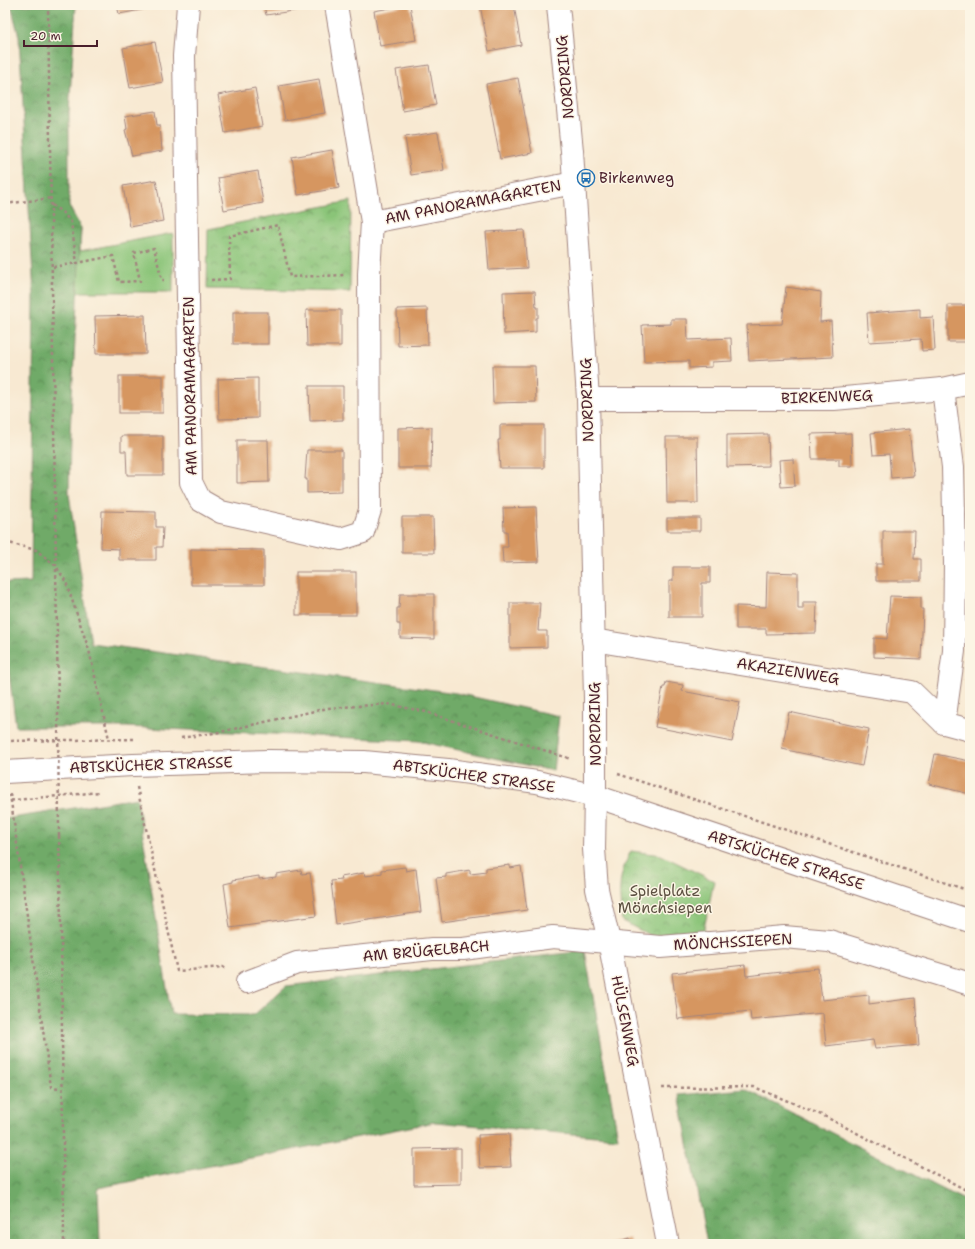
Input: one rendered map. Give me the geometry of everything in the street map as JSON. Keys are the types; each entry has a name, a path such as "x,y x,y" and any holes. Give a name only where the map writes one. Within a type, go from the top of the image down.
{"street":[{"name":"AM PANORAMAGARTEN","path":"188,5 184,56 191,482 200,500 222,512 341,539 363,532 370,510 369,274 372,222 336,5"},
{"name":"NORDRING","path":"558,5 574,182 588,399 596,719 595,796"},
{"name":"AM PANORAMAGARTEN","path":"372,222 574,182"},
{"name":"BIRKENWEG","path":"588,399 834,399 944,389 970,383"},
{"path":"944,389 953,467 955,562 954,651 944,723"},
{"name":"AKAZIENWEG","path":"593,640 912,692 944,723 970,730"},
{"name":"ABTSKÜCHER STRASSE","path":"7,772 133,765 268,761 364,762 448,770 537,782 595,796 970,921"},
{"name":"HÜLSENWEG","path":"595,796 594,849 597,889 609,941 668,1244"},
{"name":"AM BRÜGELBACH","path":"247,982 297,963 432,949 463,949 553,937 609,941"},
{"name":"MÖNCHSSIEPEN","path":"609,941 660,947 784,937 829,941 970,984"}],"path":[{"path":"48,5 53,267 61,924 61,1088 64,1244"},
{"path":"5,204 52,198"},
{"path":"53,267 77,263"},
{"path":"5,542 36,550 56,566 66,582 89,650 109,739 5,741"},
{"path":"133,765 177,971 223,967 247,982"},
{"path":"7,772 51,1087 61,1088"},
{"path":"130,790 137,789"},
{"path":"5,801 107,792"},
{"path":"638,1089 754,1087 824,1116 970,1192"}],"green space":[{"path":"11,5 76,5 69,112 69,206 81,228 70,433 69,494 91,643 456,693 559,716 553,771 418,741 126,727 16,727 5,644 5,583 31,582 34,295 19,37"},
{"path":"351,201 350,292 207,289 208,229"},
{"path":"81,228 80,251 173,233 173,292 71,292"},
{"path":"137,798 171,1014 254,1015 286,986 585,951 618,1138 435,1122 98,1188 100,1244 5,1244 5,819"},
{"name":"Spielplatz Mönchsiepen","path":"631,851 661,855 714,881 702,938 659,940 622,921 620,902 621,877"},
{"path":"745,1089 970,1203 970,1244 707,1244 679,1095"}],"building":[{"path":"117,5 151,5 152,8 119,14"},
{"path":"264,5 305,5 306,9 266,15"},
{"path":"410,5 416,40 380,46 374,11"},
{"path":"480,5 514,5 521,45 489,51"},
{"path":"155,42 163,82 130,88 123,48"},
{"path":"429,65 436,105 403,111 396,70"},
{"path":"518,78 532,153 500,159 486,84"},
{"path":"319,79 325,113 285,120 279,86"},
{"path":"255,88 262,126 225,133 218,95"},
{"path":"155,111 157,125 160,125 162,151 132,156 125,130 127,129 125,116"},
{"path":"438,132 444,170 411,175 405,137"},
{"path":"332,150 339,188 298,195 292,157"},
{"path":"258,171 263,203 224,210 218,178"},
{"path":"156,180 163,221 130,227 123,186"},
{"path":"524,230 527,268 489,270 486,232"},
{"path":"786,287 821,292 820,322 831,321 833,357 749,361 747,325 782,324"},
{"path":"535,291 536,307 538,307 536,332 504,334 503,292"},
{"path":"948,305 970,305 970,342 948,342"},
{"path":"427,308 428,345 398,346 397,309"},
{"path":"920,309 920,318 933,317 935,350 922,351 921,339 869,342 867,313"},
{"path":"306,310 341,310 341,346 307,346"},
{"path":"233,312 268,312 268,344 233,344"},
{"path":"145,315 146,354 96,354 95,316"},
{"path":"671,319 687,319 688,340 731,338 732,361 712,362 712,367 689,368 689,361 644,362 642,325 671,324"},
{"path":"492,366 535,366 536,402 493,403"},
{"path":"119,376 163,376 163,413 119,413"},
{"path":"258,378 258,418 219,419 218,379"},
{"path":"309,386 343,386 343,420 310,421"},
{"path":"500,425 544,425 544,468 500,468 498,440 500,440"},
{"path":"432,427 431,468 398,468 398,428"},
{"path":"909,429 914,476 891,478 889,454 873,455 871,433"},
{"path":"851,433 852,466 839,466 839,459 812,459 811,434"},
{"path":"768,434 769,466 727,467 727,435"},
{"path":"121,436 163,436 163,475 127,475 126,451 121,451"},
{"path":"666,437 697,437 698,503 667,503"},
{"path":"237,440 268,440 269,482 237,483"},
{"path":"307,450 342,450 342,492 307,493 307,479 305,479"},
{"path":"793,459 795,486 781,487 779,460"},
{"path":"536,507 539,562 503,563 502,547 508,547 507,531 504,531 503,508"},
{"path":"102,511 156,512 156,527 163,527 162,547 156,547 156,560 119,560 119,549 101,548"},
{"path":"402,517 433,517 434,553 402,553"},
{"path":"667,518 700,518 700,531 667,531"},
{"path":"883,531 915,531 914,559 921,559 921,581 876,581 876,564 883,564"},
{"path":"191,549 264,550 264,585 191,585"},
{"path":"673,567 710,567 710,583 702,583 702,617 669,617 669,581 673,581"},
{"path":"296,572 356,572 356,615 296,615"},
{"path":"767,572 798,573 798,609 803,609 803,602 817,602 816,633 766,634 766,629 736,629 736,606 766,607"},
{"path":"400,594 434,594 434,639 400,638 400,624 397,624 397,608 399,608"},
{"path":"890,596 921,597 921,609 923,609 921,659 874,657 874,638 887,639"},
{"path":"510,603 540,603 538,631 547,631 547,647 510,648"},
{"path":"666,682 683,685 682,691 740,702 732,742 655,727 663,687 665,687"},
{"path":"789,712 869,729 862,766 782,749"},
{"path":"935,754 970,761 970,794 929,784"},
{"path":"510,865 510,868 521,866 527,910 442,922 436,878 446,877 446,874 470,870 470,874 486,872 486,868"},
{"path":"405,867 406,871 416,869 421,912 336,925 331,881 342,880 341,877 364,873 365,876 373,875 382,873 382,870"},
{"path":"301,870 302,874 310,873 316,916 230,928 224,884 233,882 233,880 259,876 259,879 276,877 276,874"},
{"path":"745,965 746,976 818,968 822,1000 869,995 869,1004 915,998 919,1045 875,1049 873,1040 826,1046 823,1013 751,1020 750,1011 678,1019 672,973"},
{"path":"509,1134 511,1167 480,1168 478,1135"},
{"path":"461,1148 461,1184 414,1185 414,1149"},
{"path":"630,1238 631,1244 610,1244"}],"place":[{"name":"Birkenweg","path":"586,178"}]}
